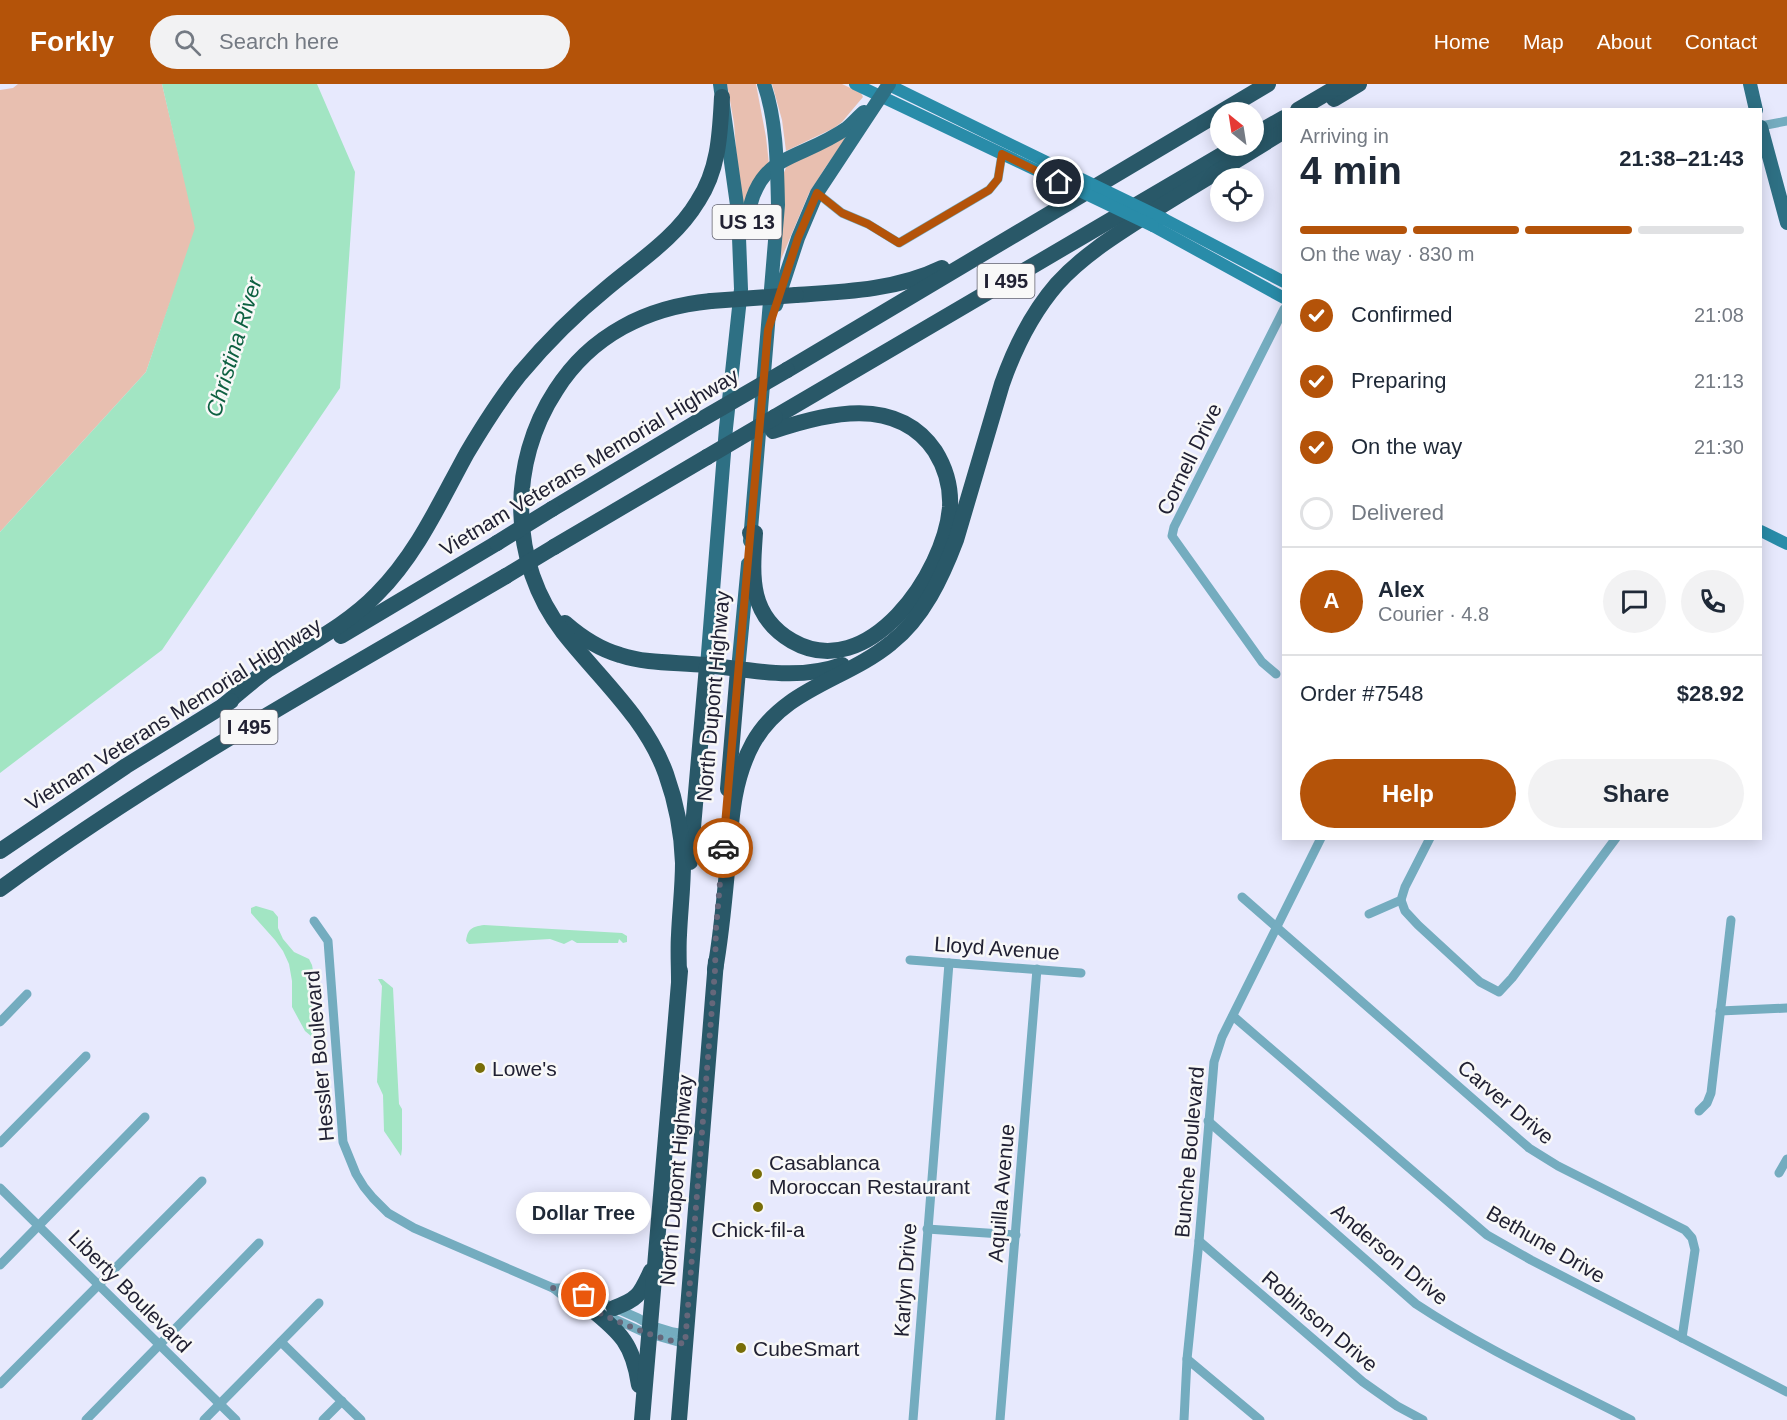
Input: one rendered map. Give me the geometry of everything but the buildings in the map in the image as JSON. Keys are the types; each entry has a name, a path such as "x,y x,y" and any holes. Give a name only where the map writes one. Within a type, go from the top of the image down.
{"highway":[{"name":"Vietnam Veterans Memorial Highway","path":"0,851 111,775 223,706 1268,84"},
{"path":"1301,108 1342,84"},
{"path":"1321,108 1359,84"},
{"path":"223,706 267,670 350,618 374,597 397,572 419,541 475,439 522,373 546,344 574,317 667,239 693,210 703,194 716,158 720,130 721,90"},
{"path":"1264,129 1282,119"},
{"path":"715,970 722,928 735,789 753,744 769,721 788,703 885,648 902,633 917,614 936,585 956,540 1011,359 1020,338 1045,299 1076,265 1105,243 1282,132"},
{"name":"I 495","path":"0,889 105,816 201,755 707,458 774,424 1220,156"},
{"path":"679,980 678,937 683,861 675,807 666,773 655,748 641,726 560,627 548,609 526,547 520,498 530,441 538,422 552,395 584,356 600,342 645,315 662,309 711,300 864,289 920,278 1041,218"},
{"path":"750,533 755,533 753,584 765,616 779,632 796,643 814,649 834,650 852,647 871,638 899,614 916,591 930,566 939,548 948,519 949,488 939,457 923,437 901,422 874,414 840,413 774,424"},
{"path":"538,586 553,610 566,624 582,637 603,649 633,659 738,670 795,674 836,667 877,648 917,614"},
{"name":"North Dupont Highway","path":"642,1416 707,666"},
{"name":"North Dupont Highway","path":"679,1420 738,670"},
{"path":"614,1308 632,1301 638,1295 656,1262"},
{"path":"590,1308 614,1329 629,1347 636,1366 642,1416"}],"main road":[{"name":"North Dupont Highway","path":"738,670 778,205 777,163 764,84"},
{"path":"1750,84 1756,108"},
{"name":"US 13","path":"741,290 747,214 752,195 763,177 777,163 848,127 886,87"},
{"name":"US 13","path":"768,330 798,238 817,193 886,87"},
{"name":"North Dupont Highway","path":"707,666 726,428 741,290 738,212 721,90"},
{"path":"1762,130 1787,223"}],"street":[{"path":"855,84 886,87 1164,219 1282,281"},
{"path":"886,87 1002,154 1153,226 1282,297"},
{"path":"1762,126 1787,121"},
{"path":"817,193 842,213 868,224 899,243 989,190 998,179 1002,154"},
{"name":"Cornell Drive","path":"1276,674 1262,662 1172,536 1198,477 1282,313"},
{"path":"1762,532 1787,544"},
{"name":"Bunche Boulevard","path":"1184,1420 1187,1359 1214,1062 1222,1036 1319,840"},
{"path":"1429,840 1405,888 1401,900 1405,911 1418,926 1480,982 1500,992 1615,840"},
{"name":"Carver Drive","path":"1242,897 1529,1148 1558,1166 1685,1230 1692,1238 1695,1250 1682,1338"},
{"path":"1370,914 1401,900"},
{"path":"1699,1111 1707,1103 1711,1093 1731,920"},
{"name":"Hessler Boulevard","path":"314,921 328,941 343,1142 356,1174 373,1198 388,1213 414,1228 553,1288 563,1296 631,1328 650,1329 685,1339"},
{"name":"Lloyd Avenue","path":"910,960 1081,973"},
{"name":"Karlyn Drive","path":"913,1420 949,963"},
{"name":"Aquilla Avenue","path":"1000,1420 1037,969"},
{"path":"0,1022 27,994"},
{"path":"1720,1011 1787,1008"},
{"name":"Bethune Drive","path":"1233,1016 1487,1235 1787,1392"},
{"path":"0,1143 86,1056"},
{"path":"0,1265 145,1117"},
{"name":"Anderson Drive","path":"1208,1121 1416,1304 1492,1349 1631,1420"},
{"path":"1779,1173 1787,1159"},
{"path":"0,1384 202,1181"},
{"name":"Liberty Boulevard","path":"0,1188 236,1420"},
{"path":"927,1229 1016,1235"},
{"name":"Robinson Drive","path":"1199,1241 1363,1382 1397,1406 1423,1420"},
{"path":"86,1420 259,1242"},
{"name":"Hessler Boulevard","path":"553,1288 569,1288 614,1308 650,1329"},
{"path":"204,1420 319,1303"},
{"path":"281,1342 361,1420"},
{"path":"1187,1359 1260,1420"},
{"path":"323,1420 342,1401"}],"shaded area":[{"path":"18,84 162,84 196,228 146,372 0,532 0,90 13,88"},
{"path":"727,84 756,84 766,137 769,164 754,182 744,204 740,201 734,123"},
{"path":"772,84 842,84 861,93 863,97 834,128 786,151 782,120"},
{"path":"843,135 846,138 809,193 779,264 783,175 787,165"}],"water":[{"name":"Christina River","path":"162,84 317,84 355,172 340,388 162,650 0,773 0,532 146,372 195,228"},
{"path":"256,906 273,911 278,917 278,928 283,939 294,952 309,959 312,965 314,976 311,1036 305,1031 292,1007 292,981 289,964 275,940 251,913 251,908"},
{"path":"484,925 622,933 627,936 627,942 623,943 619,939 618,943 577,943 572,940 564,944 550,939 469,944 466,941 469,931"},
{"path":"378,979 382,979 393,988 399,1104 402,1109 401,1156 384,1131 383,1095 377,1082 382,986"}],"way so far":[{"path":"584,1295 569,1288 553,1288 563,1296 631,1328 685,1344 723,848"}],"place":[{"name":"Lowe's","path":"480,1068"},
{"name":"Casablanca Moroccan Restaurant","path":"757,1174"},
{"name":"Chick-fil-a","path":"758,1207"},
{"name":"Dollar Tree","path":"584,1295"},
{"name":"CubeSmart","path":"741,1348"}],"route":[{"path":"723,848 768,330 798,238 817,193 842,213 868,224 899,243 989,190 998,179 1002,154 1059,182"}]}
